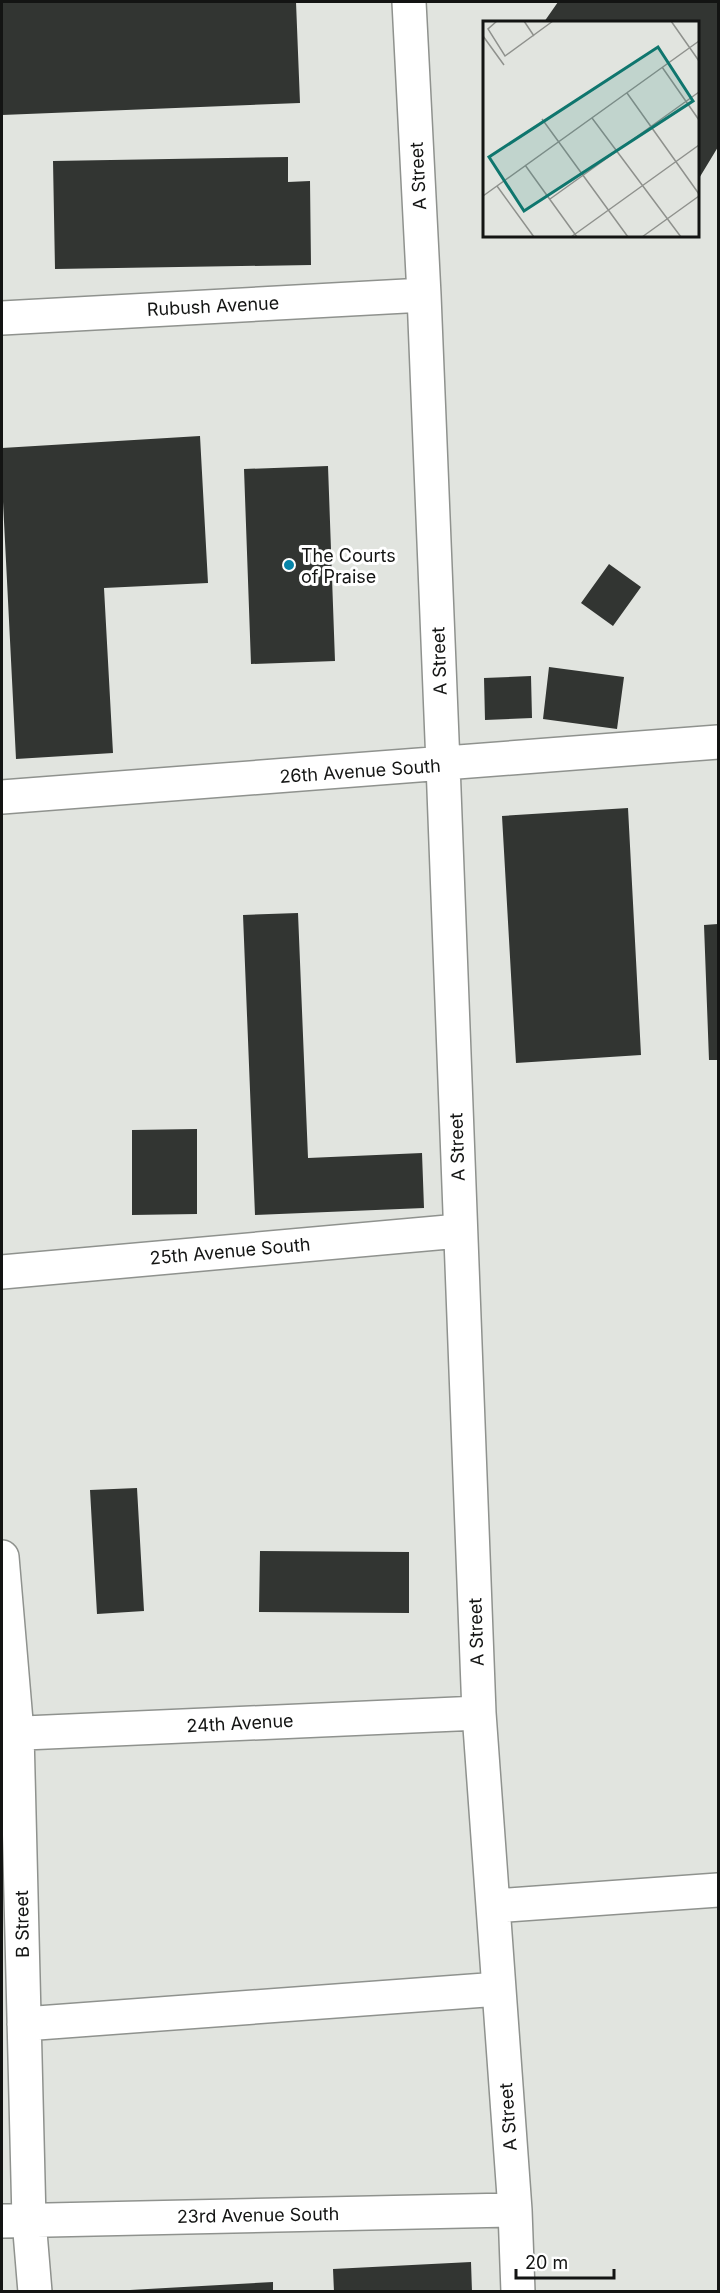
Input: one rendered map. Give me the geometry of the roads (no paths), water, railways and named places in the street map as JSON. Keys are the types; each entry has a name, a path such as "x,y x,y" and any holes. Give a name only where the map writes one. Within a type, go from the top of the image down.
{"street":[{"name":"A Street","path":"409,2 424,295 479,1713 515,2210 518,2292"},
{"name":"Rubush Avenue","path":"2,318 424,295"},
{"name":"26th Avenue South","path":"2,797 718,742"},
{"name":"25th Avenue South","path":"2,1272 459,1231"},
{"name":"B Street","path":"2,1557 24,2024 15,2221 35,2292"},
{"name":"24th Avenue","path":"9,1734 479,1713"},
{"path":"493,1906 718,1890"},
{"path":"24,2024 499,1989"},
{"name":"23rd Avenue South","path":"15,2221 515,2210"}],"place":[{"name":"The Courts of Praise","path":"289,565"}]}
